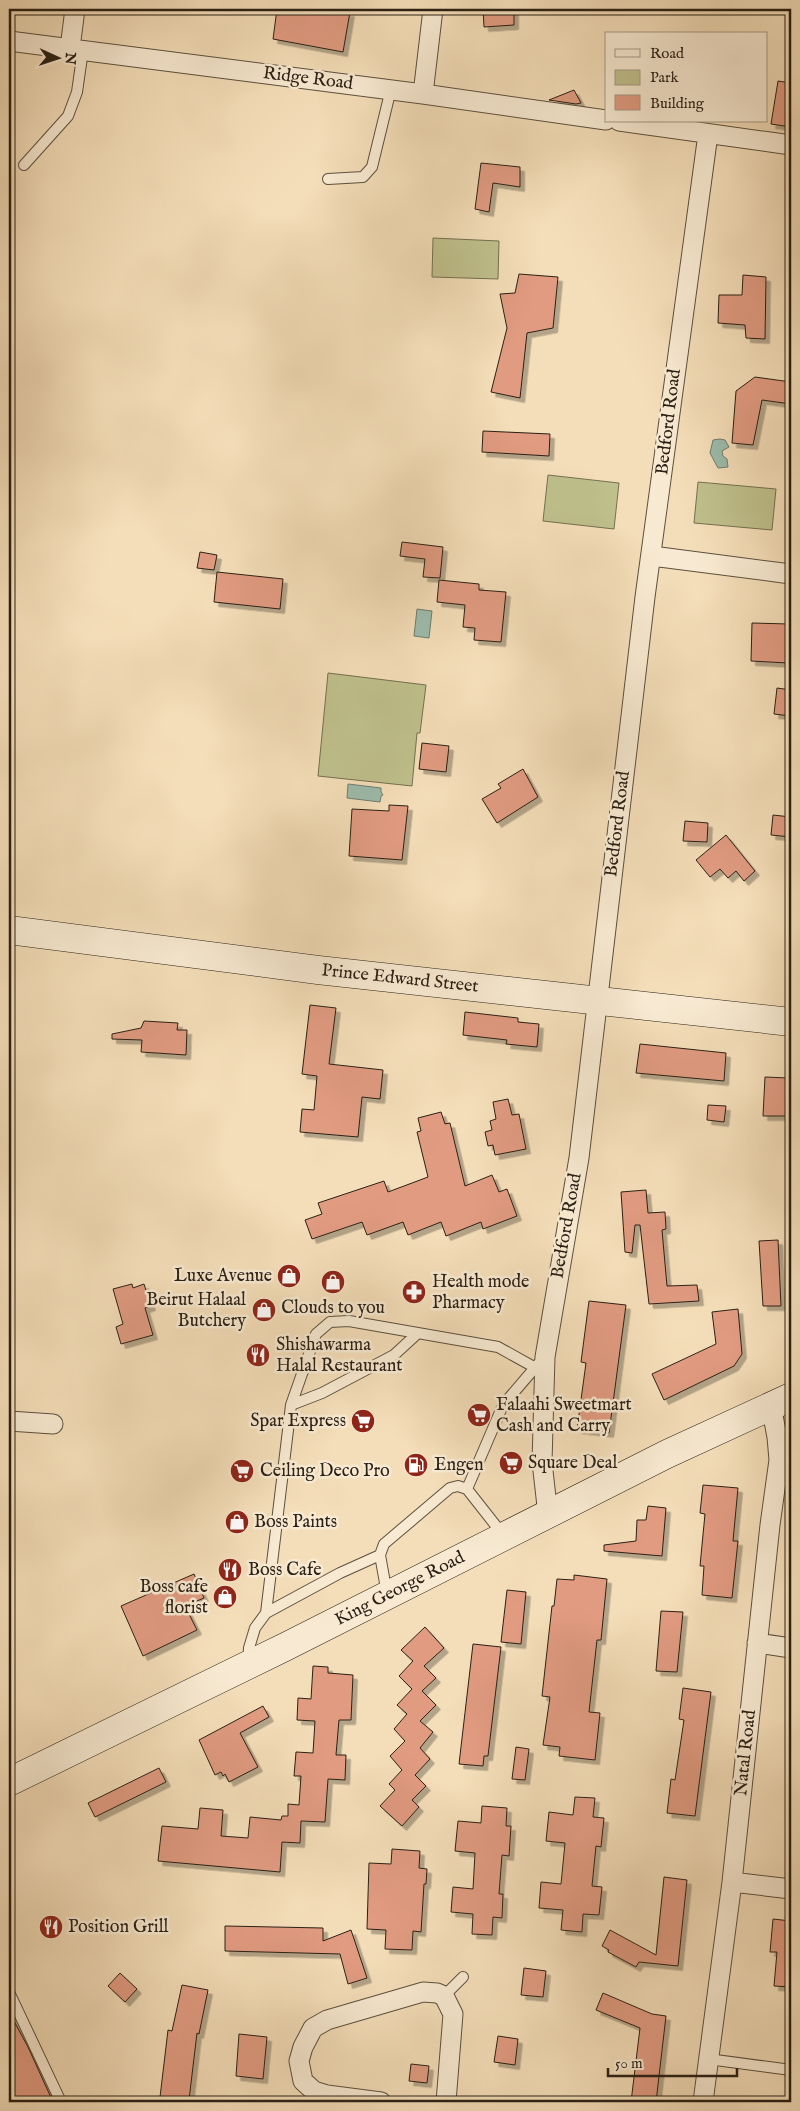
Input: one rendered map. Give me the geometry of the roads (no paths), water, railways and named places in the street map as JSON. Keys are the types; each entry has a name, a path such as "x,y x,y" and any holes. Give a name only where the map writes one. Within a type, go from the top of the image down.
{"main road":[{"name":"Prince Edward Street","path":"9,930 337,972 791,1022"},
{"name":"King George Road","path":"9,1782 388,1596 667,1454 781,1401"}],"street":[{"path":"75,9 76,49"},
{"path":"423,94 433,9"},
{"name":"Ridge Road","path":"9,41 423,94 605,120"},
{"path":"626,122 791,145"},
{"name":"Bedford Road","path":"548,1515 542,1462 539,1362 579,1158 645,597 708,134"},
{"path":"652,556 791,574"},
{"name":"Natal Road","path":"703,2102 732,1882 770,1525 779,1460 777,1437 781,1401"},
{"path":"9,1421 53,1424"},
{"path":"757,1644 791,1648"},
{"path":"732,1882 791,1889"},
{"path":"381,2102 327,2095 314,2091 303,2081 299,2061 303,2047 313,2028 327,2020 423,1992 437,1993 444,1996 453,2014 446,2102"}],"lane":[{"path":"24,165 68,116 76,92 76,49"},
{"path":"328,179 363,177 372,167 391,90"},
{"path":"266,1613 291,1405 316,1334 330,1322 349,1321 498,1347 539,1362 503,1405 467,1489"},
{"path":"291,1405 322,1393 394,1354 418,1333"},
{"path":"388,1596 380,1555 384,1544 450,1488 458,1486 467,1489 504,1537"},
{"path":"247,1666 248,1648 255,1628 266,1613 340,1573 380,1555"},
{"path":"444,1996 463,1977"},
{"path":"9,1992 61,2102"},
{"path":"708,2059 791,2070"}],"place":[{"name":"Luxe Avenue","path":"289,1276"},
{"name":"Clouds to you","path":"333,1282"},
{"name":"Health mode Pharmacy","path":"414,1292"},
{"name":"Beirut Halaal Butchery","path":"264,1310"},
{"name":"Shishawarma Halal Restaurant","path":"258,1355"},
{"name":"Falaahi Sweetmart Cash and Carry","path":"479,1415"},
{"name":"Spar Express","path":"363,1421"},
{"name":"Square Deal","path":"511,1463"},
{"name":"Engen","path":"416,1465"},
{"name":"Ceiling Deco Pro","path":"242,1471"},
{"name":"Boss Paints","path":"237,1522"},
{"name":"Boss Cafe","path":"230,1570"},
{"name":"Boss cafe florist","path":"225,1597"},
{"name":"Position Grill","path":"51,1927"}]}
